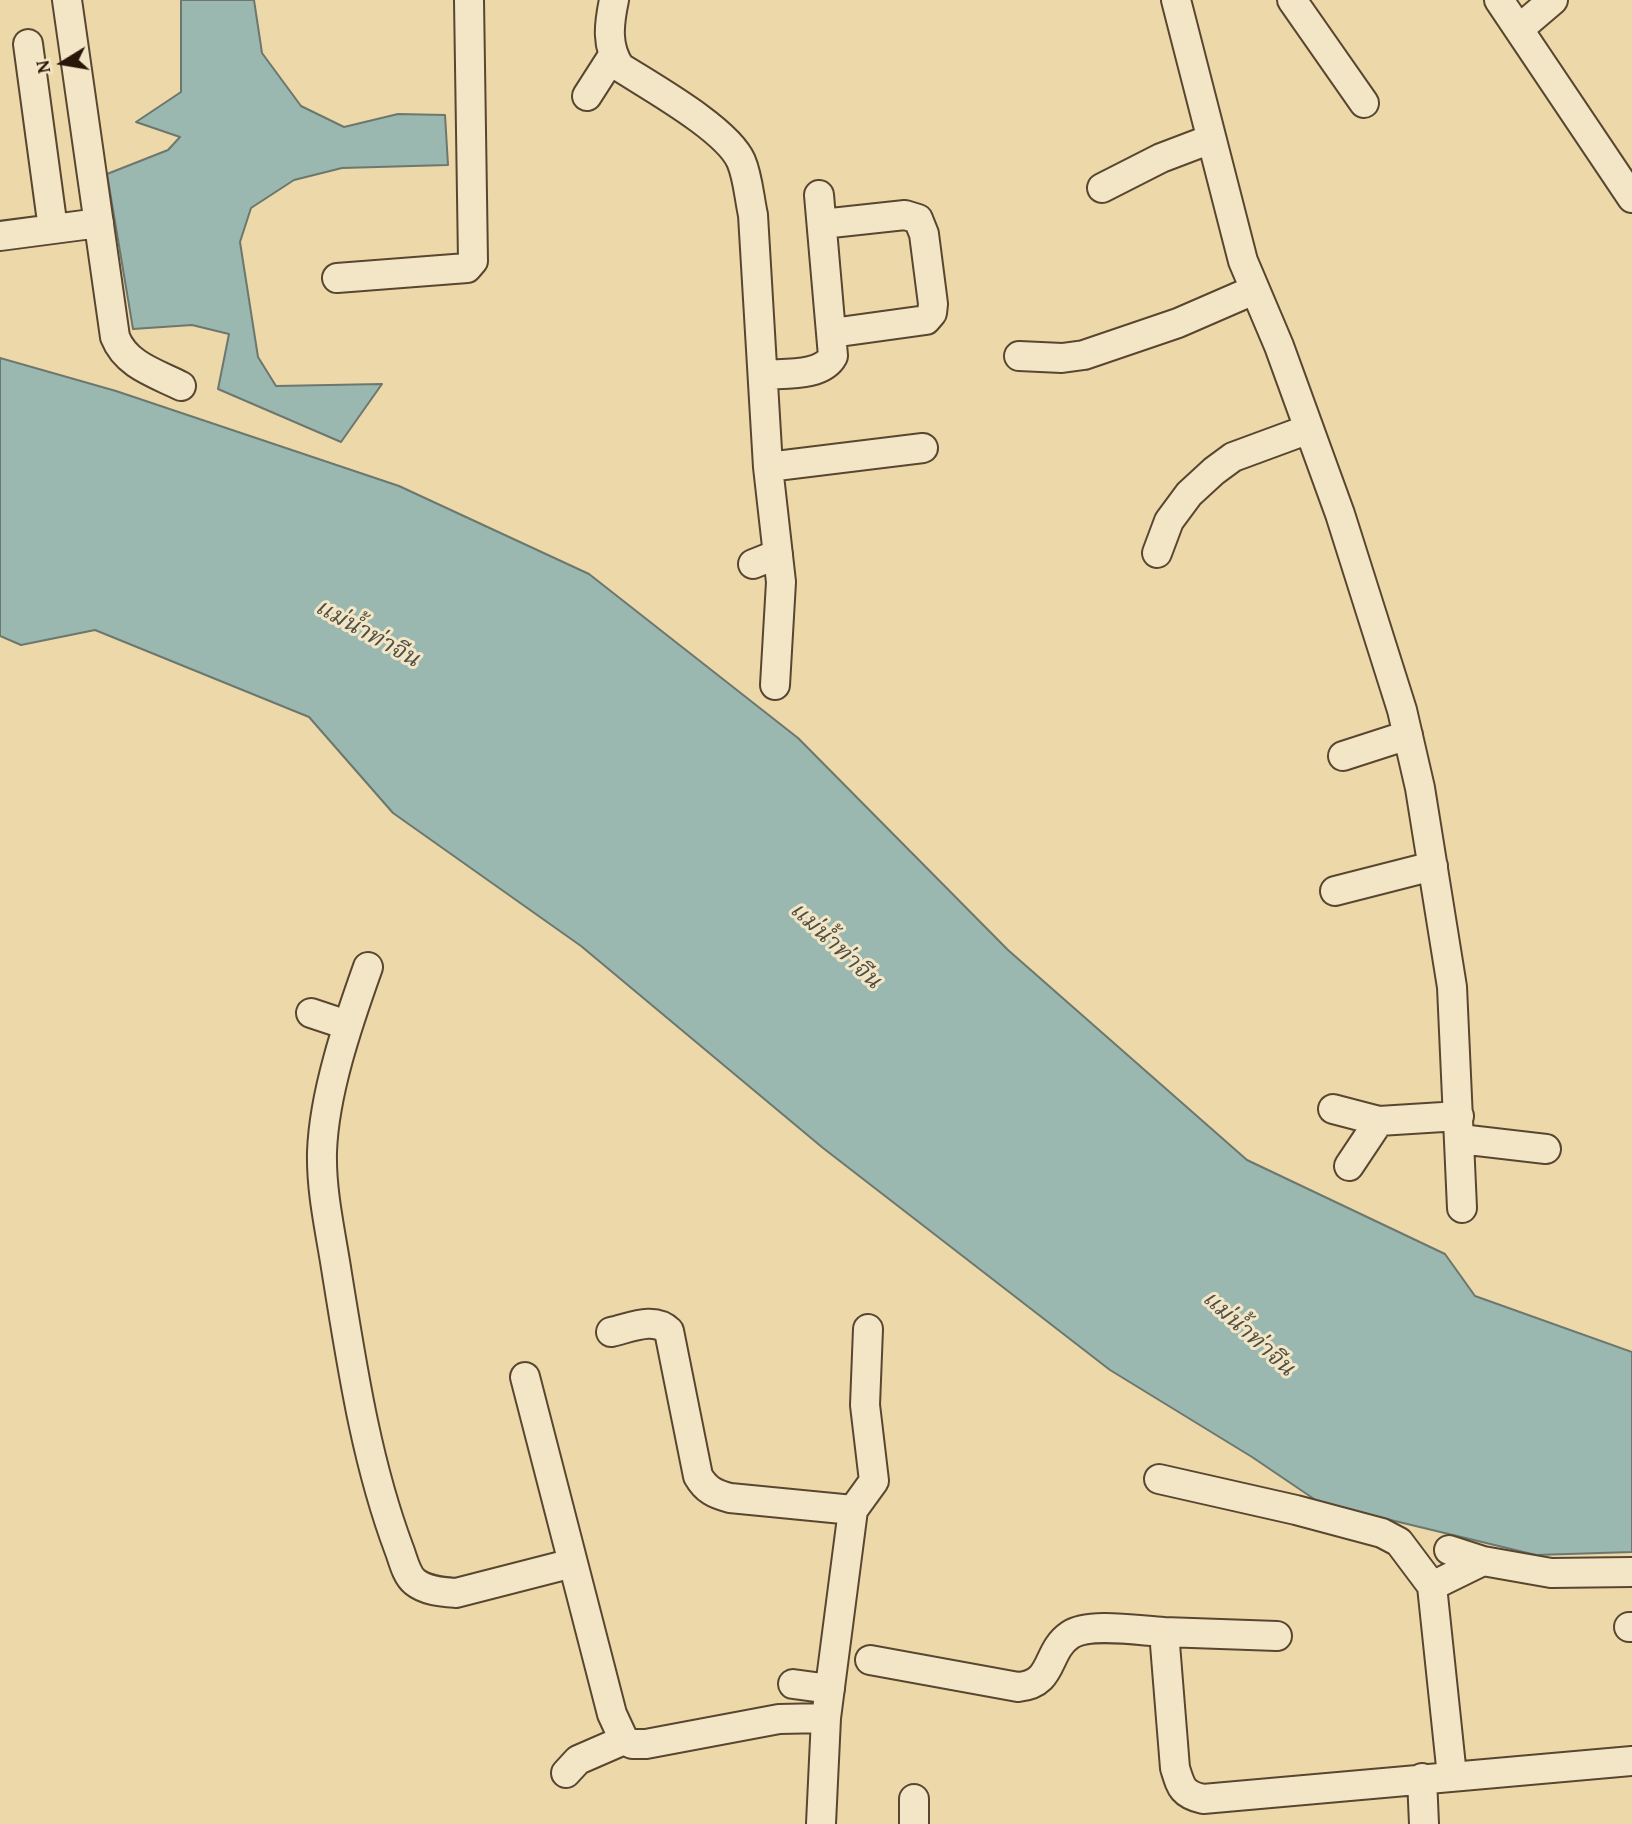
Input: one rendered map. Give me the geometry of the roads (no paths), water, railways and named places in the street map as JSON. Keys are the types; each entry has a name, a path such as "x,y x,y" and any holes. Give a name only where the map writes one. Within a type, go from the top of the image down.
{"street":[{"path":"67,0 115,337 121,351 130,360 181,386"},
{"path":"337,278 467,268 473,261 468,0"},
{"path":"614,0 609,41 612,57 620,68 714,130 733,146 741,162 753,215 768,467 766,559 781,582 775,685"},
{"path":"1176,0 1240,250 1279,346 1344,527 1408,735 1420,788 1452,988 1462,1208"},
{"path":"1292,0 1364,103"},
{"path":"1499,0 1632,198"},
{"path":"1520,29 1553,0"},
{"path":"28,44 53,229"},
{"path":"587,96 612,57"},
{"path":"1102,188 1161,158 1211,139"},
{"path":"763,375 819,369 828,364 833,356 819,195"},
{"path":"822,224 905,215 918,219 923,234 933,304 932,313 926,320 832,333"},
{"path":"0,236 99,223"},
{"path":"1019,356 1062,358 1084,355 1178,323 1254,290"},
{"path":"1157,553 1169,521 1189,494 1214,471 1233,457 1309,429"},
{"path":"768,467 923,448"},
{"path":"1343,756 1408,735"},
{"path":"1335,891 1433,866"},
{"path":"368,967 347,1025 327,1112 322,1150 323,1181 349,1346 370,1448 393,1532 408,1573 415,1582 428,1588 456,1592 573,1563"},
{"path":"312,1013 347,1025"},
{"path":"1333,1109 1379,1121 1459,1127 1546,1149"},
{"path":"1349,1166 1379,1121"},
{"path":"611,1332 654,1322 669,1331 698,1476 704,1488 730,1498 853,1510"},
{"path":"821,1824 826,1718 853,1510 874,1481 875,1469 865,1405 868,1328"},
{"path":"525,1377 612,1714 624,1740 632,1744 646,1744 779,1719 826,1718"},
{"path":"1159,1479 1382,1532 1399,1542 1432,1586 1452,1776"},
{"path":"1449,1550 1483,1561 1551,1573 1632,1572"},
{"path":"1432,1586 1483,1561"},
{"path":"870,1661 1018,1687 1031,1686 1042,1679 1060,1645 1070,1635 1081,1631 1100,1629 1276,1636"},
{"path":"1164,1632 1175,1768 1181,1786 1189,1796 1203,1799 1632,1761"},
{"path":"793,1684 830,1689"},
{"path":"566,1773 578,1760 624,1740"},
{"path":"1422,1778 1424,1824"}],"water":[{"path":"181,0 254,0 262,53 301,106 344,127 398,114 445,115 448,165 342,168 294,180 251,208 240,242 258,357 276,386 382,384 341,442 218,389 229,334 192,325 133,329 107,174 168,150 180,137 136,122 181,92"},
{"name":"แม่น้ำท่าจีน","path":"0,358 116,391 399,486 589,574 798,738 1008,950 1247,1160 1445,1254 1475,1296 1632,1352 1632,1552 1536,1555 1320,1503 1252,1457 1110,1370 823,1148 581,946 393,813 309,717 95,630 21,645 0,636"}]}
